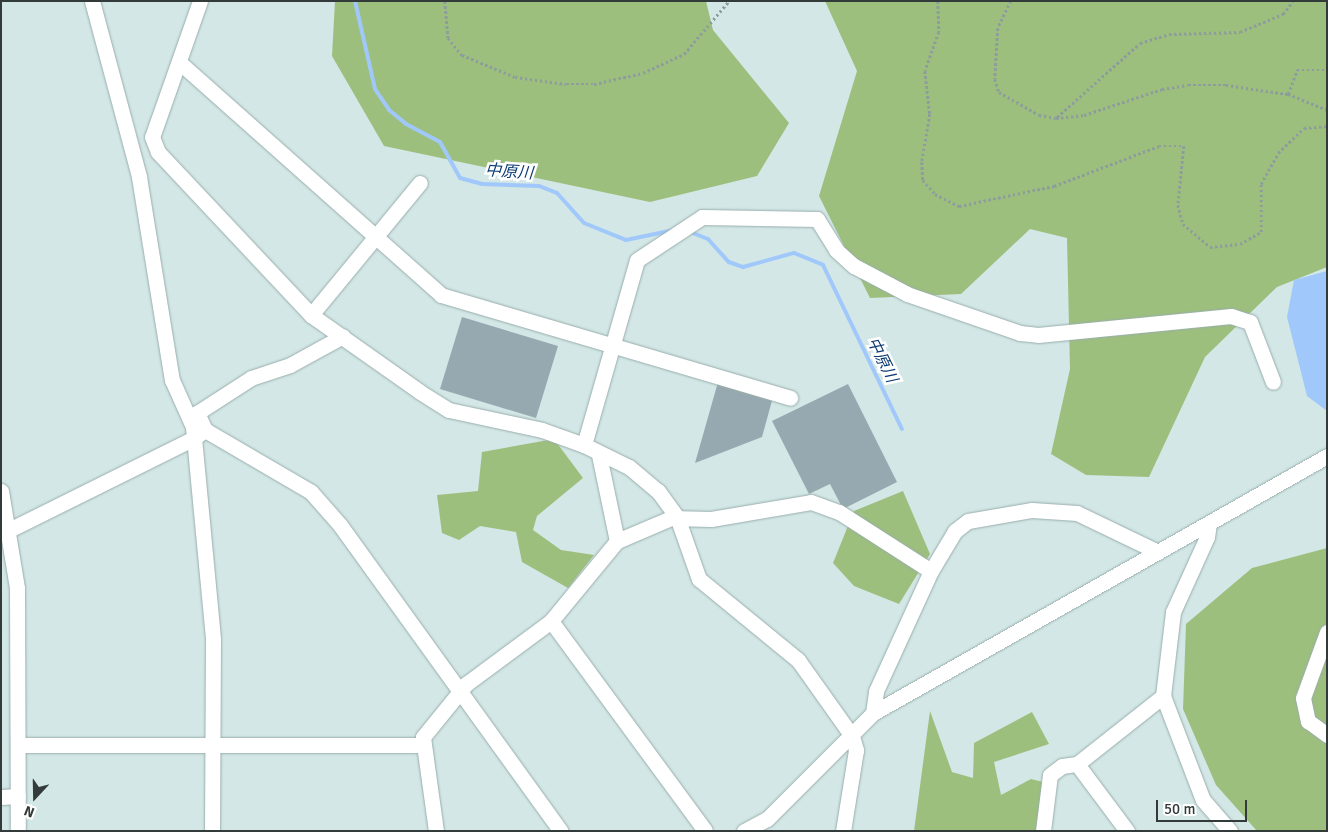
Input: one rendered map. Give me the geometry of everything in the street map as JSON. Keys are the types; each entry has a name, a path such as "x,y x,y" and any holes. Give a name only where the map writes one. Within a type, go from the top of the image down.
{"street":[{"path":"92,1 137,164 172,380 200,434 312,492 340,525 460,694 561,831"},
{"path":"200,1 152,137 158,152 311,315 449,410 542,430 584,445 599,455 629,467 658,491 677,517 699,579 798,660 852,736 856,750 843,831"},
{"path":"179,62 374,238 441,295 790,398"},
{"path":"137,164 158,152"},
{"path":"311,315 420,183"},
{"path":"584,445 614,346 637,260 702,217 800,216 817,219 836,250 854,266 906,294 1020,333 1038,335 1181,318 1232,316 1250,322 1273,382"},
{"path":"212,831 213,640 200,434 197,414 251,378 290,365 342,336"},
{"path":"11,529 200,434"},
{"path":"599,455 617,541"},
{"path":"744,831 767,820 873,713 1327,456"},
{"path":"1,491 11,529 19,745 18,831"},
{"path":"436,831 422,745 466,684 552,621 617,541 677,517 711,519 811,502 839,512 931,571"},
{"path":"873,713 876,690 931,571 955,531 968,521 1032,510 1077,513 1158,552"},
{"path":"1209,523 1207,537 1173,612 1163,696 1203,800 1230,831"},
{"path":"552,621 705,831"},
{"path":"1327,632 1303,698 1308,721 1327,735"},
{"path":"1043,831 1050,776 1062,766 1077,764 1163,696"},
{"path":"19,745 422,745"},
{"path":"1077,764 1127,831"},
{"path":"1,797 18,796"}],"path":[{"path":"445,1 448,38 462,55 515,77 576,84 643,74 684,54 729,1"},
{"path":"938,1 939,32 925,71 930,114 922,162 923,180 935,194 959,206 1054,186 1158,146 1184,146 1178,205 1183,224 1210,247 1240,244 1261,232 1261,184 1278,153 1304,128 1327,126"},
{"path":"1011,1 998,28 995,79 999,92 1021,108 1056,118 1188,85 1226,85 1288,94 1327,110"},
{"path":"1056,118 1140,43 1169,34 1240,32 1283,14 1293,1"},
{"path":"1288,94 1297,70 1327,70"}],"green space":[{"path":"335,1 706,1 713,30 789,123 757,176 650,202 384,146 332,56"},
{"path":"825,1 1327,1 1327,267 1277,287 1205,357 1149,477 1086,475 1051,454 1070,369 1067,238 1030,229 961,294 870,298 819,196 857,71"},
{"path":"554,439 583,478 537,516 533,530 561,550 594,555 568,588 522,562 516,532 480,526 459,540 442,533 437,495 478,491 482,452"},
{"path":"903,491 930,554 899,604 854,586 833,563 854,511"},
{"path":"1327,548 1327,831 1257,831 1216,785 1183,709 1186,624 1252,568"},
{"path":"930,711 952,772 973,778 974,743 1032,712 1049,744 994,762 1001,795 1031,779 1043,782 1036,831 914,831"}],"water":[{"path":"1327,271 1327,411 1307,396 1287,317 1294,280"}],"building":[{"path":"462,317 558,346 536,418 440,389"},
{"path":"718,382 773,397 762,437 695,463"},
{"path":"848,384 897,482 843,509 830,484 809,494 772,421"}],"waterway":[{"name":"中原川","path":"355,1 375,89 389,110 406,124 440,142 460,178 482,184 539,186 557,193 584,223 626,240 674,230"},
{"name":"中原川","path":"688,231 708,239 729,262 743,267 794,253 823,265 902,429"}]}
